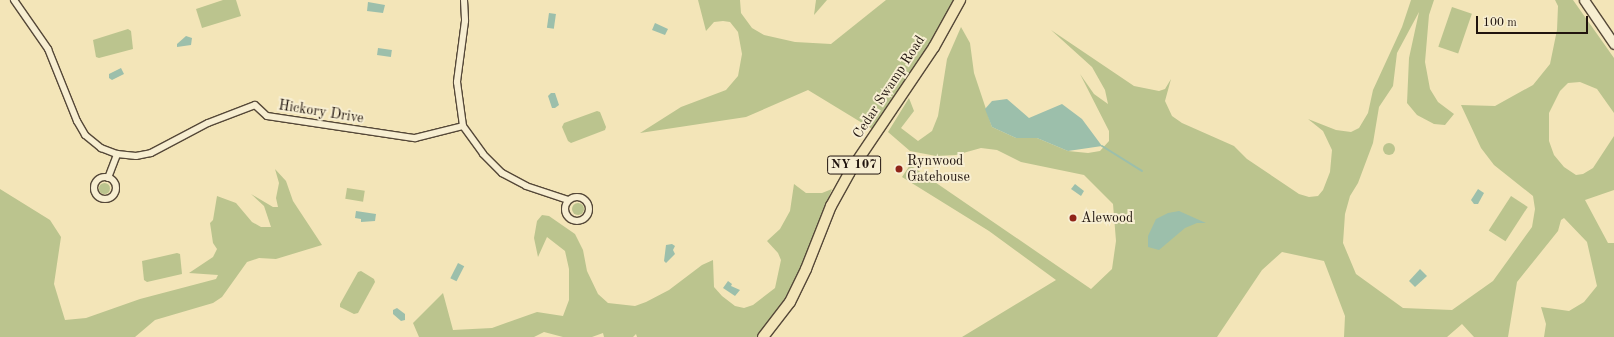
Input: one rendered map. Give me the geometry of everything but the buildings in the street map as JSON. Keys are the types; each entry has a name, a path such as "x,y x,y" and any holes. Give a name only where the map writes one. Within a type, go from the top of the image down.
{"main road":[{"name":"Cedar Swamp Road","path":"763,337 790,302 806,269 831,206 848,173 934,46 960,0"},
{"path":"1584,0 1614,44"}],"street":[{"name":"Hickory Drive","path":"14,0 48,49 85,135 101,148 117,154 136,156 151,153 208,123 255,105 267,116 415,138 463,126"},
{"path":"464,0 465,20 457,82 463,126 483,154 502,173 526,186 568,200 575,197 583,198 589,207 587,215 577,221 570,218 565,212 568,200"},
{"path":"108,178 117,154"}],"green space":[{"path":"223,0 236,0 241,16 202,28 196,9"},
{"path":"698,0 740,0 741,13 752,28 764,35 795,42 831,44 886,0 960,0 877,132 808,90 746,117 640,133 681,107 726,90 738,76 742,54 738,32 730,22 723,21 714,22 706,31"},
{"path":"816,0 827,0 814,15"},
{"path":"1411,0 1434,0 1429,15 1425,62 1430,89 1438,102 1454,114 1445,125 1434,124 1417,115 1407,103 1409,58 1419,12 1397,53 1393,86 1379,107 1373,143 1358,183 1350,196 1345,214 1343,243 1356,274 1403,308 1452,310 1493,281 1532,227 1535,209 1533,196 1494,165 1481,148 1461,105 1495,106 1533,85 1550,64 1557,30 1558,6 1555,0 1573,0 1614,58 1614,113 1597,89 1580,82 1568,83 1560,91 1549,113 1549,141 1554,155 1564,167 1576,175 1583,174 1593,168 1614,136 1614,190 1585,200 1608,243 1614,243 1614,337 1544,337 1546,324 1541,307 1569,311 1584,302 1597,286 1587,242 1564,218 1561,220 1558,231 1517,282 1508,337 1474,337 1462,324 1447,337 1344,337 1345,316 1324,261 1282,252 1262,270 1217,337 962,337 1056,280 989,231 902,177 910,165 1091,289 1112,269 1116,241 1113,204 1084,175 1021,162 997,150 981,148 956,155 936,156 910,151 888,132 909,98 914,111 901,128 918,141 932,131 938,116 947,59 961,27 970,43 974,73 992,127 1016,138 1037,138 1068,151 1088,153 1100,151 1109,141 1109,131 1080,74 1094,94 1108,104 1105,90 1092,67 1051,30 1134,86 1159,91 1165,89 1171,79 1165,101 1172,116 1182,123 1234,146 1247,159 1299,194 1309,197 1318,196 1323,190 1330,172 1332,150 1323,131 1308,119 1336,130 1351,132 1359,128 1368,113 1373,90 1402,27"},
{"path":"1452,7 1472,14 1458,54 1438,47"},
{"path":"128,29 131,31 133,49 99,58 96,57 93,40"},
{"path":"597,111 600,112 606,127 605,130 571,143 568,141 562,127 564,123"},
{"path":"1387,143 1391,143 1395,149 1391,155 1387,155 1383,151 1383,147"},
{"path":"275,169 286,181 293,201 322,245 276,259 259,258 247,262 222,297 213,303 155,320 135,337 0,337 0,189 50,220 61,237 54,284 65,320 86,318 140,299 216,279 218,275 189,273 213,257 217,249 213,243 210,223 213,220 217,196 236,203 252,222 261,227 271,227 264,206 251,194 273,207 278,207 276,198 279,183"},
{"path":"102,183 106,183 108,184 108,192 102,193 99,190 99,186"},
{"path":"794,184 806,193 822,193 832,189 791,293 758,337 637,337 636,334 633,337 604,337 603,333 592,337 563,337 544,332 534,337 419,337 413,323 443,293 453,330 492,328 537,312 563,316 569,300 569,269 565,251 547,237 538,257 534,238 537,221 542,215 549,216 575,234 583,250 587,271 598,294 608,303 635,306 646,302 669,290 702,265 713,260 714,287 722,296 735,306 744,308 753,305 775,288 781,260 778,253 767,241 780,229 790,211"},
{"path":"347,188 365,191 363,202 345,199"},
{"path":"1511,196 1528,207 1505,241 1489,230"},
{"path":"576,203 580,203 584,209 580,215 576,215 572,211 572,207"},
{"path":"177,253 180,254 182,274 147,282 144,280 142,261"},
{"path":"361,271 374,279 375,282 358,313 354,314 340,307 340,304 358,272"}],"shaded area":[{"path":"368,2 385,5 383,13 367,11"},
{"path":"549,13 556,14 554,29 547,28"},
{"path":"655,23 668,29 665,35 652,30"},
{"path":"186,36 192,38 191,45 177,47 177,44"},
{"path":"378,48 392,50 391,57 377,55"},
{"path":"121,68 124,74 112,80 109,78 109,74"},
{"path":"551,93 555,93 559,105 555,108 552,108 548,96"},
{"path":"1007,99 1029,118 1062,104 1082,119 1102,146 1068,151 1037,138 1016,138 992,127 985,109 992,101"},
{"path":"1075,184 1084,191 1081,196 1071,189"},
{"path":"1478,189 1484,193 1478,204 1474,204 1471,200"},
{"path":"356,211 376,214 375,221 361,222 361,219 355,218"},
{"path":"1179,211 1206,223 1197,223 1185,228 1159,250 1148,247 1148,236 1156,219 1168,213"},
{"path":"672,244 675,246 673,250 675,254 666,263 664,261 666,245"},
{"path":"458,263 464,266 457,281 450,278"},
{"path":"1420,269 1427,276 1415,287 1409,281"},
{"path":"728,281 732,284 731,286 740,290 735,296 723,288"},
{"path":"397,308 405,314 405,320 401,321 393,314 393,310"}],"waterway":[{"path":"1102,146 1142,171"}],"place":[{"name":"Rynwood Gatehouse","path":"899,169"},
{"name":"Alewood","path":"1073,218"}]}
